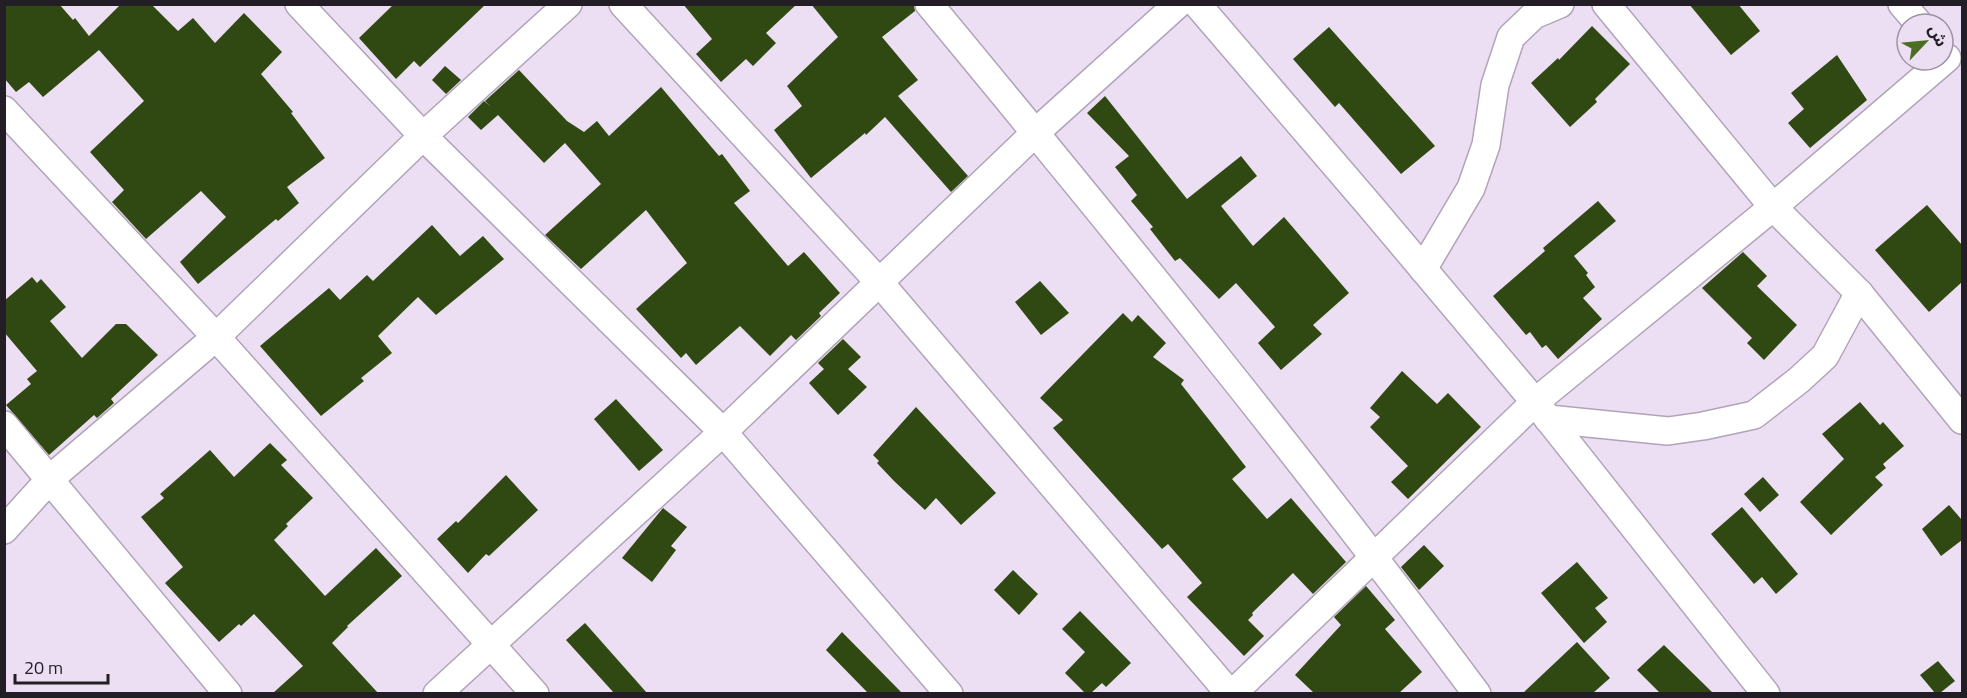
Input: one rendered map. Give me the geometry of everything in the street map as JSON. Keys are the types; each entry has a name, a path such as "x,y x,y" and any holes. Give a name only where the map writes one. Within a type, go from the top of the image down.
{"street":[{"path":"300,4 423,136 723,432 949,693"},
{"path":"4,530 51,478 216,337 423,136 568,4"},
{"path":"623,4 880,283 1231,693 1374,556 1773,207 1939,72"},
{"path":"929,4 1374,556 1477,693"},
{"path":"437,693 723,432 1035,133 1178,4"},
{"path":"1197,4 1423,268 1541,411 1766,693"},
{"path":"1423,268 1471,188 1486,146 1495,85 1511,37 1534,15 1560,4"},
{"path":"1606,4 1773,207 1859,293 1962,420"},
{"path":"4,110 216,337 535,693"},
{"path":"1541,411 1668,431 1754,415 1799,380 1825,356 1859,293"},
{"path":"4,424 228,693"}],"building":[{"path":"4,4 59,4 73,20 75,18 89,36 121,4 151,4 178,31 193,18 215,43 244,13 282,52 261,74 293,112 291,113 325,158 287,187 299,203 278,221 276,219 198,284 180,262 226,217 201,191 146,239 112,202 124,190 90,152 144,101 99,50 43,97 29,82 16,92 4,78"},
{"path":"394,4 486,4 420,67 414,61 396,79 359,38"},
{"path":"683,4 797,4 766,33 776,43 753,66 746,59 721,82 696,54 712,39"},
{"path":"811,4 914,4 915,11 882,37 918,80 898,96 968,176 951,192 885,117 866,135 865,133 811,178 774,130 802,106 787,86 838,37"},
{"path":"1689,4 1738,4 1760,31 1731,55"},
{"path":"1592,26 1630,64 1595,99 1597,102 1570,127 1531,83 1558,58 1559,60"},
{"path":"1329,27 1435,146 1401,174 1339,103 1335,107 1293,59"},
{"path":"1837,55 1867,100 1810,148 1788,123 1804,109 1791,93"},
{"path":"445,66 461,80 446,94 432,80"},
{"path":"519,70 567,121 584,132 597,121 609,136 661,87 719,156 722,154 750,191 734,203 788,266 804,252 840,293 819,313 821,316 796,340 791,335 770,356 740,326 696,365 686,353 681,358 636,309 687,263 646,210 581,269 545,235 601,184 565,143 544,163 498,115 481,130 468,117 484,101 490,106 485,101"},
{"path":"1105,96 1187,199 1241,156 1257,176 1221,206 1253,246 1284,217 1349,293 1313,325 1322,334 1281,370 1258,343 1275,327 1236,283 1219,299 1180,258 1175,261 1150,229 1153,227 1131,201 1137,195 1115,167 1129,156 1087,113"},
{"path":"1598,201 1616,221 1574,256 1588,273 1586,275 1595,287 1583,298 1602,319 1558,359 1546,345 1542,348 1530,332 1526,335 1493,296 1545,251 1543,248"},
{"path":"1927,205 1962,245 1962,282 1929,312 1875,250"},
{"path":"432,225 460,256 483,236 504,259 436,315 418,297 378,336 392,353 361,378 364,381 321,416 260,346 329,288 340,300 367,275 373,281"},
{"path":"1743,252 1767,276 1757,286 1797,325 1764,360 1747,343 1752,338 1702,288"},
{"path":"32,277 37,283 41,279 66,307 50,321 82,358 116,324 126,324 158,355 111,399 114,403 97,418 94,415 49,455 6,405 31,384 27,379 37,371 4,332 4,301"},
{"path":"1040,281 1069,313 1041,335 1015,302"},
{"path":"1123,313 1132,322 1138,315 1166,343 1153,357 1184,380 1181,384 1246,467 1232,479 1267,519 1291,498 1346,562 1313,594 1293,573 1252,613 1253,615 1248,620 1264,636 1244,656 1187,597 1202,583 1168,544 1162,549 1053,428 1063,420 1040,398"},
{"path":"843,339 861,357 848,369 867,387 838,415 809,383 824,369 818,363"},
{"path":"1402,371 1437,404 1448,393 1481,427 1408,499 1391,482 1408,466 1370,427 1380,417 1370,408"},
{"path":"616,399 663,450 639,471 594,419"},
{"path":"1860,402 1880,425 1883,422 1904,446 1883,464 1886,468 1875,477 1883,485 1831,535 1800,502 1844,459 1822,434"},
{"path":"916,407 996,493 961,525 936,498 925,510 894,481 877,463 879,461 873,455"},
{"path":"270,443 287,460 281,465 313,498 286,524 288,526 274,540 325,596 376,548 402,576 347,626 332,643 378,693 273,693 303,666 254,614 219,642 165,583 183,567 141,517 164,498 160,494 210,450 234,477"},
{"path":"506,475 538,510 489,556 486,554 468,573 437,539 456,521 458,523"},
{"path":"1763,477 1779,495 1760,512 1744,494"},
{"path":"1949,505 1962,520 1962,540 1941,556 1922,529"},
{"path":"1742,507 1798,574 1776,594 1762,577 1754,584 1711,534"},
{"path":"663,508 687,527 671,546 676,550 652,582 622,558"},
{"path":"1424,545 1444,566 1419,590 1401,567"},
{"path":"1577,562 1608,598 1595,608 1607,622 1584,643 1541,593"},
{"path":"1013,570 1038,594 1019,615 994,590"},
{"path":"1366,586 1395,620 1385,629 1422,672 1399,693 1314,693 1295,675 1341,625 1334,617"},
{"path":"1080,611 1131,663 1106,687 1102,683 1091,693 1085,693 1065,673 1085,652 1062,629"},
{"path":"585,623 647,693 614,693 566,640"},
{"path":"842,632 902,693 868,693 826,650"},
{"path":"1577,642 1610,678 1593,693 1523,693"},
{"path":"1664,645 1713,693 1660,693 1637,670"},
{"path":"1938,661 1955,681 1940,693 1935,693 1920,675"}]}
